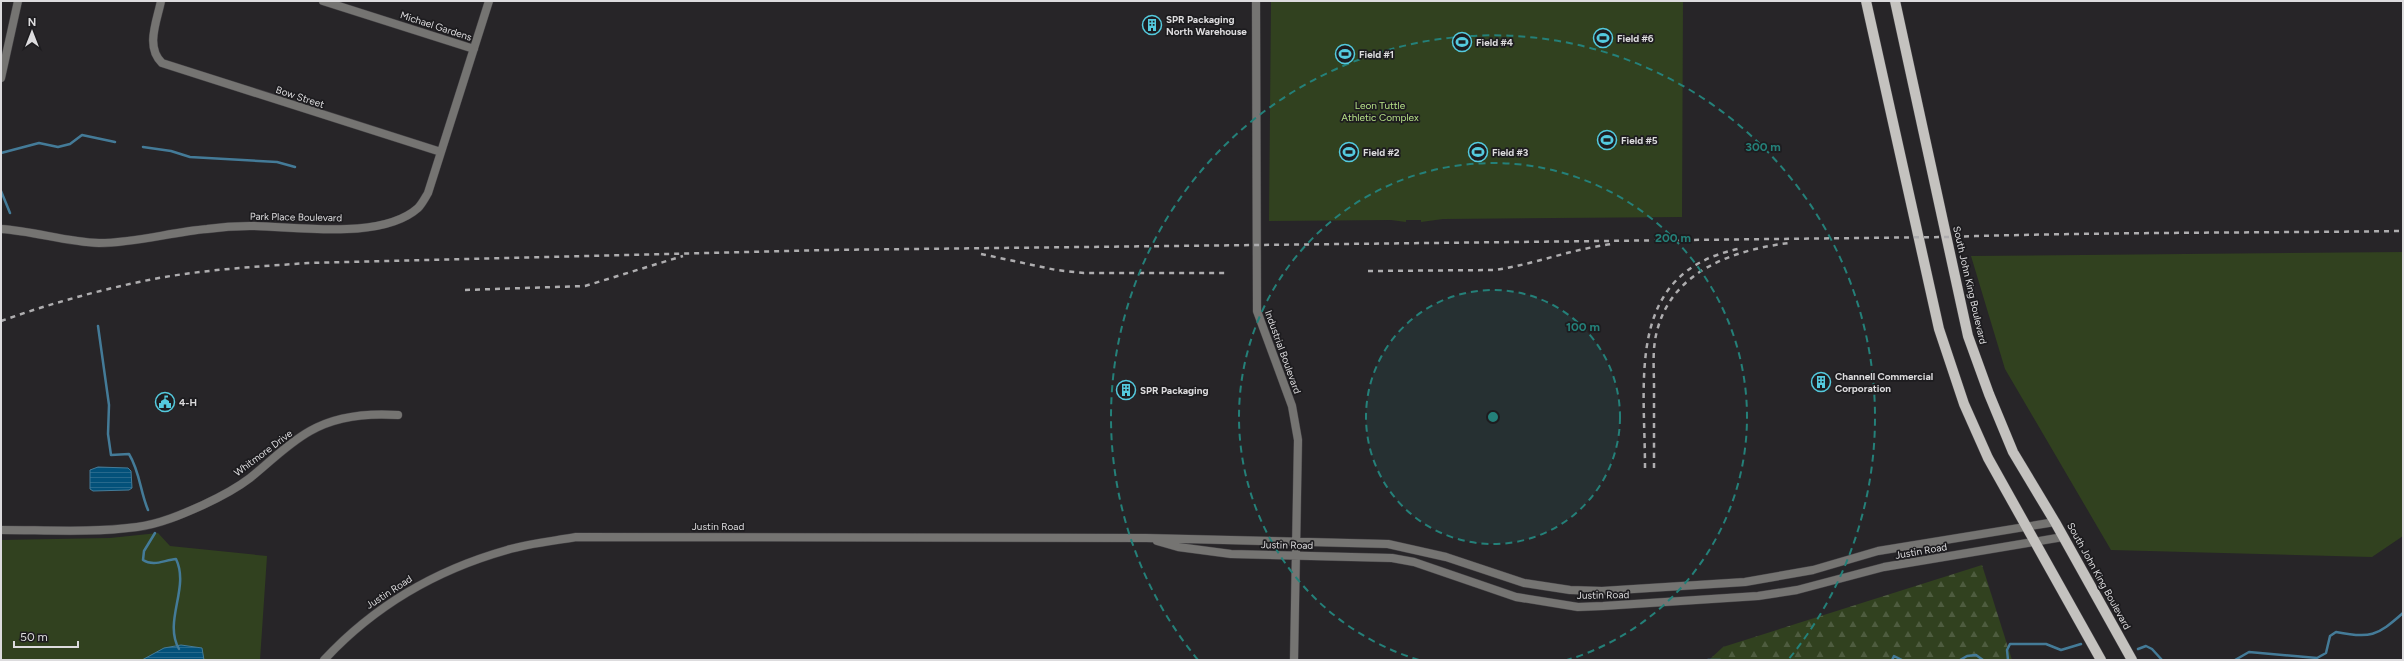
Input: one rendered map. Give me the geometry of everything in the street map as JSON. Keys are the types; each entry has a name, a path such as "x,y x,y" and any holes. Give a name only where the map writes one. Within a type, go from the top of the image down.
{"main road":[{"path":"1866,1 1939,329 1970,417 1988,458 2101,660"},
{"name":"South John King Boulevard","path":"1896,1 1968,336 1989,394 2013,452 2055,522 2132,660"}],"street":[{"path":"1,78 18,1"},
{"name":"Bow Street","path":"161,1 153,40 155,56 167,65 441,152"},
{"name":"Michael Gardens","path":"323,1 474,49"},
{"name":"Park Place Boulevard","path":"1,229 71,241 101,243 134,240 206,229 249,226 310,230 355,228 380,225 400,218 418,208 428,193 490,1"},
{"name":"Industrial Boulevard","path":"1256,1 1257,310 1296,419 1298,440 1295,541 1296,622 1294,660"},
{"name":"Whitmore Drive","path":"1,530 138,527 165,520 204,505 249,479 279,452 310,431 329,423 359,415 398,415"},
{"name":"Justin Road","path":"324,660 374,612 417,585 482,558 509,549 576,537 1146,538 1388,544 1446,557 1524,583 1570,590 1602,591 1745,582 1813,570 1878,551 2055,522"},
{"name":"Justin Road","path":"1146,538 1178,547 1231,554 1392,558 1441,571 1516,597 1578,606 1603,606 1758,596 1798,590 1884,567 2063,537"},
{"path":"1441,571 1446,557"}],"green space":[{"name":"Leon Tuttle Athletic Complex","path":"1271,1 1683,1 1682,217 1443,219 1421,222 1421,220 1406,220 1406,222 1391,220 1269,221"},
{"path":"2403,252 2403,536 2372,557 2111,550 2005,369 1971,256"},
{"path":"158,533 170,546 267,556 260,660 1,660 1,540 110,538"},
{"path":"1982,565 2012,660 1709,660 1723,647"}],"water":[{"path":"98,467 128,468 131,471 132,488 129,490 93,491 90,489 90,470"},
{"path":"181,645 202,648 204,660 142,660 164,648"}],"waterway":[{"path":"1,153 39,143 58,147 70,144 82,135 115,142"},
{"path":"143,147 171,151 190,157 277,162 295,167"},
{"path":"1,191 10,213"},
{"path":"98,326 109,405 108,434 111,455 129,454 138,475 148,510"},
{"path":"155,533 144,551 143,560 155,563 176,559 180,581 174,627 175,638 179,649"},
{"path":"2235,660 2249,652 2317,658 2326,653 2330,636 2336,632 2357,635 2372,634 2386,627 2403,613"},
{"path":"2008,660 2007,650 2010,644 2046,644 2061,650 2081,644"},
{"path":"2138,649 2146,646 2152,649 2162,660"},
{"path":"1960,660 1967,656 1976,655 1983,660"},
{"path":"1892,660 1894,656 1902,660"},
{"path":"1708,660 1720,660"}],"railway":[{"path":"1,321 87,295 160,278 223,270 308,263 826,250 1946,237 2117,233 2403,231"},
{"path":"1654,468 1654,352 1655,338 1665,310 1676,293 1691,279 1708,267 1747,251 1789,243"},
{"path":"1368,271 1495,270 1525,264 1582,249 1612,244"},
{"path":"1645,468 1645,366 1649,334 1659,305 1676,281 1702,262 1738,249"},
{"path":"981,254 1056,270 1084,273 1225,273"},
{"path":"465,290 585,286 683,256"}],"place":[{"name":"SPR Packaging North Warehouse","path":"1152,25"},
{"name":"Field #6","path":"1603,38"},
{"name":"Field #4","path":"1462,42"},
{"name":"Field #1","path":"1345,54"},
{"name":"Field #5","path":"1607,140"},
{"name":"Field #2","path":"1349,152"},
{"name":"Field #3","path":"1478,152"},
{"name":"Channell Commercial Corporation","path":"1821,382"},
{"name":"SPR Packaging","path":"1126,390"},
{"name":"4-H","path":"165,402"}]}
